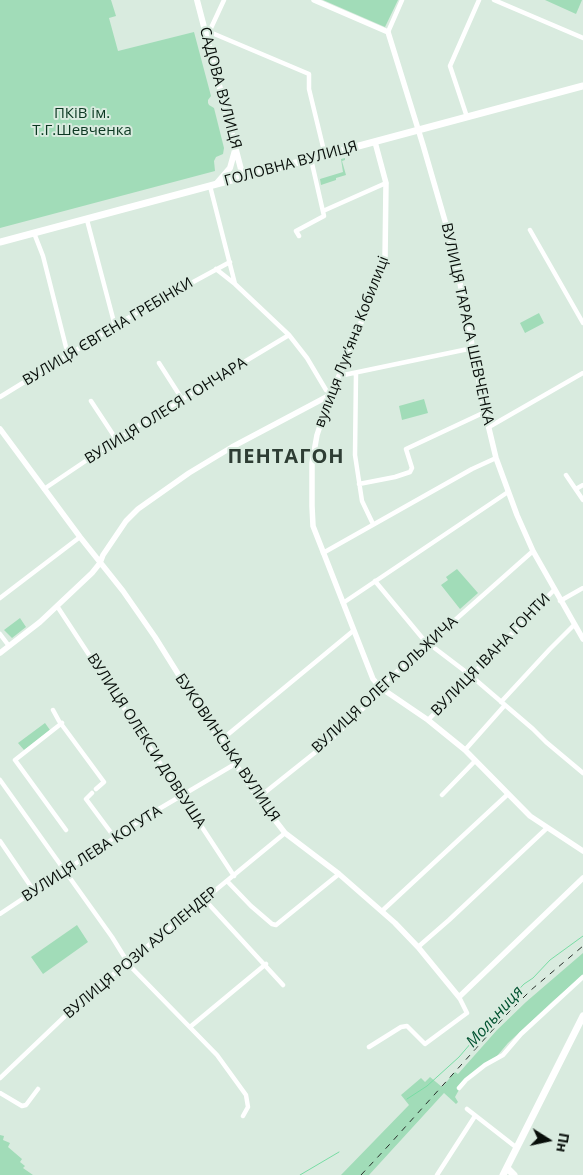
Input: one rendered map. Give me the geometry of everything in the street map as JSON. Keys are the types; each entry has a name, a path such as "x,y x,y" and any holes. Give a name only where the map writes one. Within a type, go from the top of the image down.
{"main road":[{"name":"САДОВА ВУЛИЦЯ","path":"197,0 235,146 241,177"},
{"name":"ГОЛОВНА ВУЛИЦЯ","path":"0,242 583,86"},
{"path":"217,183 230,168 235,146"},
{"path":"230,168 234,176 241,177"},
{"path":"502,1175 583,1016"},
{"path":"507,1168 514,1175"}],"street":[{"path":"205,34 211,28 224,0"},
{"path":"314,0 388,32 402,0"},
{"path":"467,117 450,66 479,0"},
{"path":"494,0 583,38"},
{"path":"508,6 510,0"},
{"name":"ВУЛИЦЯ ТАРАСА ШЕВЧЕНКА","path":"388,32 454,252 485,412 496,458 533,551 583,639"},
{"path":"205,34 212,33 309,74 308,89 325,156"},
{"name":"вулиця Лукʼяна Кобилиці","path":"375,142 386,183 385,259 321,420 312,463 313,520 323,553 373,679 381,688 428,720 465,750 530,816 583,851"},
{"path":"299,236 296,231 324,216 311,159"},
{"path":"323,211 386,183"},
{"path":"210,186 235,284"},
{"path":"87,220 115,326"},
{"path":"530,230 583,324"},
{"path":"34,233 44,256 68,355"},
{"name":"ВУЛИЦЯ ЄВГЕНА ГРЕБІНКИ","path":"0,397 174,291 230,262"},
{"path":"0,653 57,606 100,563 126,521 138,509 218,455 332,394 326,390 307,358 289,335 235,284 216,269"},
{"name":"ВУЛИЦЯ ОЛЕСЯ ГОНЧАРА","path":"44,489 116,439 289,335"},
{"path":"339,376 473,348"},
{"path":"159,363 182,399"},
{"path":"356,373 355,455 362,500 373,524"},
{"path":"489,428 583,373"},
{"path":"91,401 116,439"},
{"path":"359,484 410,472 412,468 406,450 485,412"},
{"name":"БУКОВИНСЬКА ВУЛИЦЯ","path":"0,429 80,537 123,591 155,637 235,764 285,833 339,874 382,911 418,946 459,997"},
{"path":"323,553 472,469 496,458"},
{"path":"566,475 583,500"},
{"path":"576,489 583,484"},
{"path":"343,603 508,492"},
{"path":"0,598 80,537"},
{"name":"ВУЛИЦЯ ОЛЕГА ОЛЬЖИЧА","path":"258,798 332,739 384,683 533,551"},
{"path":"375,581 428,643 470,676 559,754 583,772"},
{"path":"560,601 583,588"},
{"name":"ВУЛИЦЯ ІВАНА ГОНТИ","path":"428,720 554,590"},
{"name":"ВУЛИЦЯ ОЛЕКСИ ДОВБУША","path":"57,606 234,876"},
{"path":"465,750 550,649 574,626"},
{"path":"220,741 353,631"},
{"path":"0,634 9,646"},
{"path":"54,710 104,782 96,789"},
{"path":"62,724 15,760 66,830"},
{"path":"442,795 475,761"},
{"name":"ВУЛИЦЯ ЛЕВА КОГУТА","path":"0,914 182,795 235,764"},
{"path":"0,780 130,966 218,1055 246,1095 248,1107 243,1116"},
{"path":"92,793 86,799 115,838"},
{"path":"382,911 507,794"},
{"path":"418,946 449,920 547,828"},
{"name":"ВУЛИЦЯ РОЗИ АУСЛЕНДЕР","path":"0,1078 73,1008 285,833"},
{"path":"0,841 34,891"},
{"path":"227,881 251,906 272,924 276,925 339,874"},
{"path":"369,1047 407,1026 425,1044 467,1012 459,997 583,878"},
{"path":"204,899 284,985"},
{"path":"190,1027 266,964"},
{"path":"460,1088 466,1080 485,1065 503,1055 520,1034 583,977"},
{"path":"0,1094 22,1106 26,1104 38,1089"},
{"path":"467,1110 517,1148"},
{"path":"437,1175 475,1116"}],"green space":[{"name":"ПКіВ ім. Т.Г.Шевченка","path":"0,0 111,0 116,16 109,18 118,51 194,32 211,96 208,103 214,108 224,148 223,154 216,157 214,161 215,171 0,228"},
{"path":"323,0 398,0 385,27"},
{"path":"545,0 582,0 576,14"},
{"path":"345,158 342,161 346,175 321,185 320,179 343,172 341,159"},
{"path":"539,313 544,323 525,333 520,323"},
{"path":"424,399 428,413 402,420 399,406"},
{"path":"457,569 478,593 460,609 441,585 448,580 446,577"},
{"path":"20,618 26,627 12,638 4,630"},
{"path":"45,723 50,730 24,750 18,743"},
{"path":"77,925 88,942 43,974 31,957"},
{"path":"583,953 583,975 460,1088 455,1097 458,1102 456,1104 444,1093 369,1175 341,1175 409,1105 401,1095 421,1078 425,1082 430,1077 442,1087 455,1072 458,1074 497,1030 526,1002"},
{"path":"0,1135 4,1136 3,1140 10,1143 8,1147 22,1159 20,1162 25,1166 23,1168 33,1175 0,1175"}],"waterway":[{"name":"Мольниця","path":"407,1099 427,1086 459,1057 524,984 533,978 550,960 583,936"},
{"name":"Мольниця","path":"300,1175 339,1152"}],"railway":[{"path":"361,1175 507,1014 531,990 583,946"}],"district":[{"name":"ПЕНТАГОН","path":"286,457"}]}
